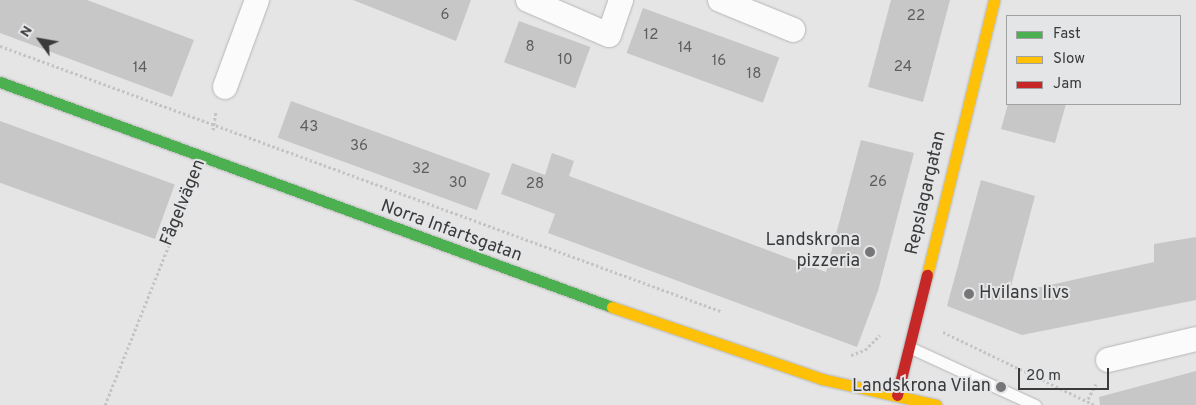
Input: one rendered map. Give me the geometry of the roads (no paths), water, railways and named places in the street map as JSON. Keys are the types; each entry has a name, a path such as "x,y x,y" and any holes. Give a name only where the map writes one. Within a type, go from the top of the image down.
{"street":[{"path":"224,87 257,0"},
{"path":"528,0 609,35 622,0"},
{"path":"720,0 793,30"},
{"name":"Repslagargatan","path":"897,395 994,0"},
{"name":"Norra Infartsgatan","path":"0,82 202,159 682,331 822,378 936,405"},
{"path":"1108,360 1196,339"}],"lane":[{"path":"909,347 1035,405"}],"place":[{"name":"Landskrona pizzeria","path":"870,252"},
{"name":"Hvilans livs","path":"969,294"},
{"name":"Landskrona Vilan","path":"1001,387"}]}
